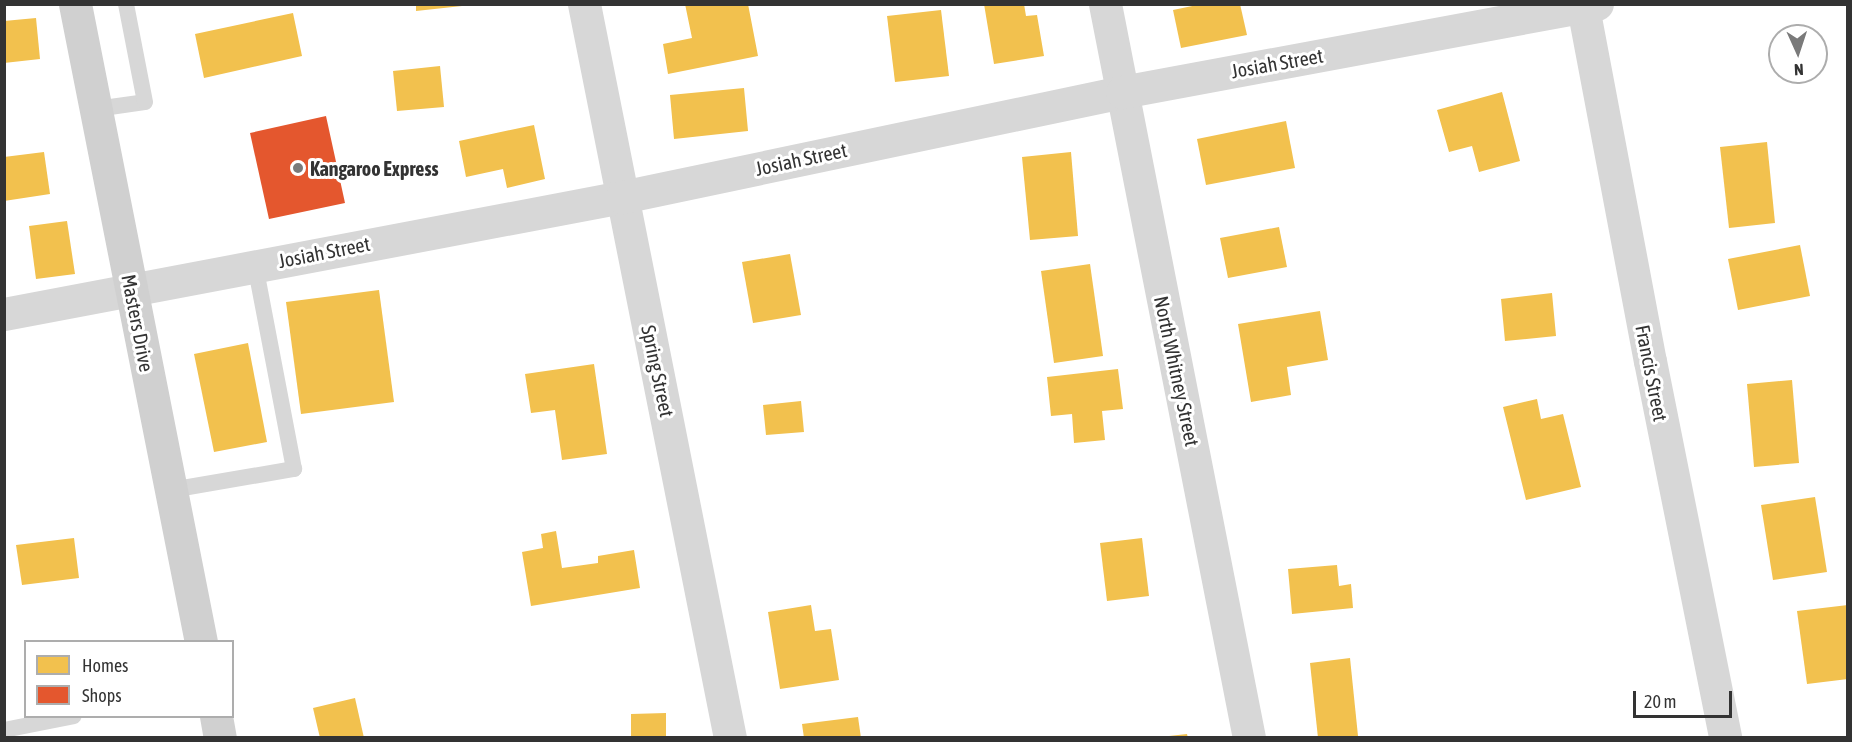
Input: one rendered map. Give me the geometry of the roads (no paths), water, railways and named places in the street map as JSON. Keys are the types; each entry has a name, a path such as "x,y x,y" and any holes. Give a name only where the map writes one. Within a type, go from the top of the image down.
{"street":[{"name":"Masters Drive","path":"75,4 201,640"},
{"name":"Spring Street","path":"584,4 730,738"},
{"name":"North Whitney Street","path":"1105,4 1249,738"},
{"name":"Josiah Street","path":"4,314 131,288 622,197 1122,92 1593,5"},
{"name":"Francis Street","path":"1593,5 1647,350 1725,738"},
{"path":"216,718 220,738"}],"lane":[{"path":"96,109 145,102 126,4"},
{"path":"171,490 294,469 255,265"},
{"path":"4,730 69,718"}],"place":[{"name":"Kangaroo Express","path":"298,168"}]}
